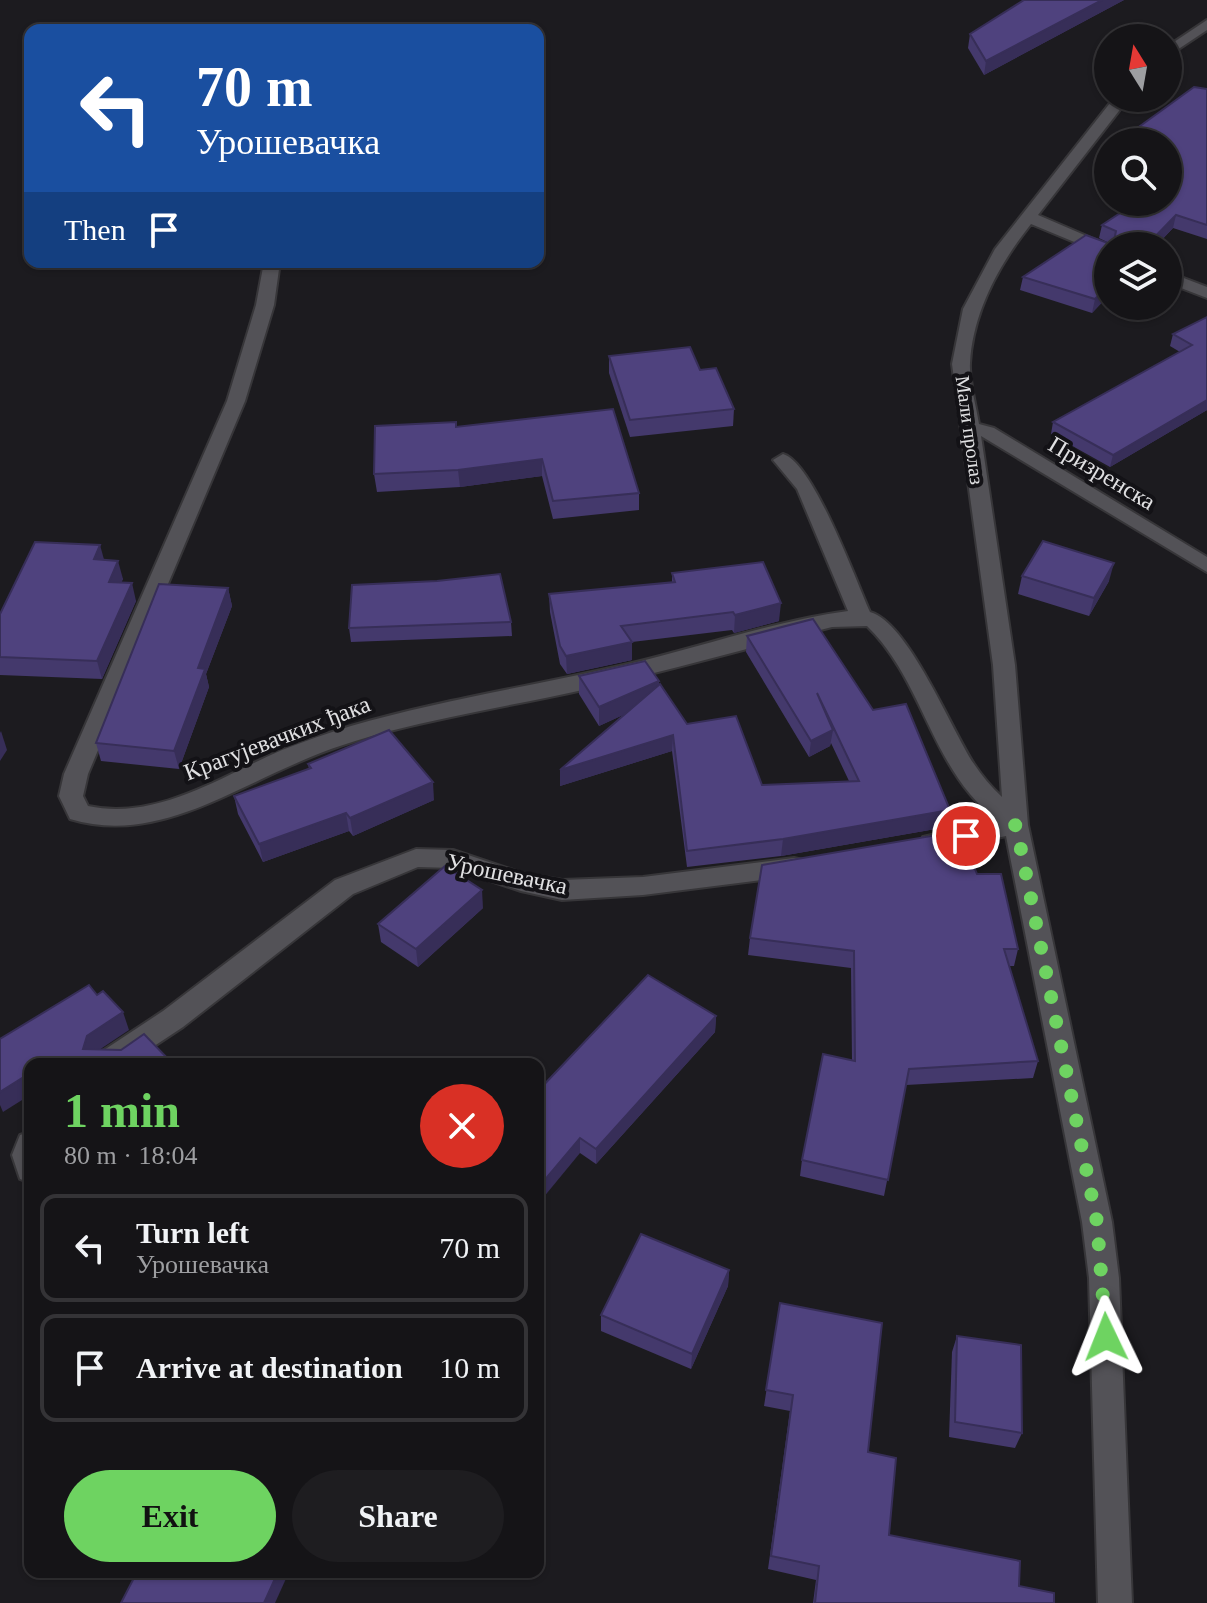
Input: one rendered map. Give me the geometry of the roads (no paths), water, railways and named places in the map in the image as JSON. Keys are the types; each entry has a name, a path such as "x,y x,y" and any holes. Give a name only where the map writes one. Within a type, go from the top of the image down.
{"street":[{"path":"1182,42 1207,24"},
{"name":"Мали пролаз","path":"1111,112 1003,249 972,309 961,364 1004,665 1016,825 1097,1222 1104,1278 1115,1603"},
{"path":"1030,217 1094,245"},
{"name":"Крагујевачких ђака","path":"271,268 265,305 236,401 76,774 71,796 79,813 95,819 132,818 167,810 359,729 590,681 832,620 861,616"},
{"path":"1182,283 1207,293"},
{"name":"Призренска","path":"969,427 987,432 1207,566"},
{"path":"783,460 806,488 861,616 877,622 895,646 965,769 978,788 1016,825"},
{"path":"905,848 1016,825"},
{"name":"Урошевачка","path":"114,1058 173,1019 344,887 416,858 453,859 521,882 562,890 643,886 817,863"}]}
